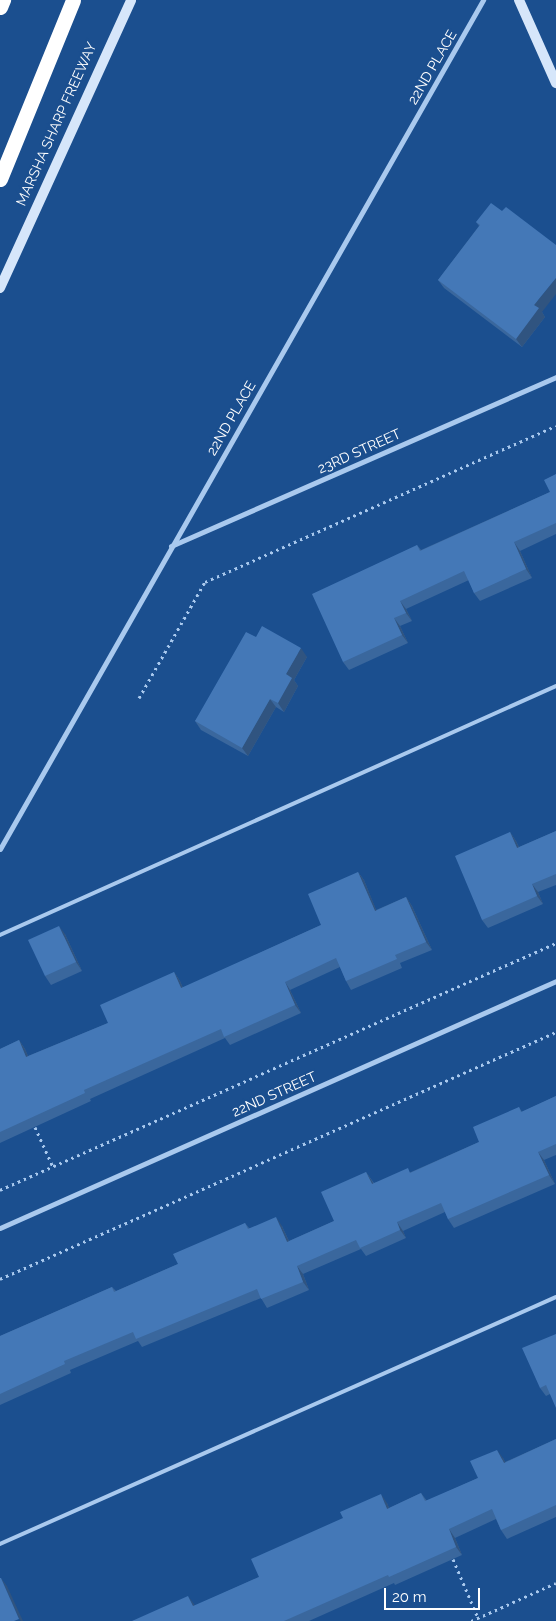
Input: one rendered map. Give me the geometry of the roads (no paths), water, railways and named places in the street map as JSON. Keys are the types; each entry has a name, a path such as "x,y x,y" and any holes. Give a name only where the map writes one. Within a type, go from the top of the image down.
{"highway":[{"path":"0,7 3,0"},
{"path":"0,179 73,0"}],"main road":[{"name":"MARSHA SHARP FREEWAY","path":"0,288 131,0"},
{"path":"519,0 556,83"}],"street":[{"name":"22ND PLACE","path":"0,849 170,546 483,0"},
{"name":"23RD STREET","path":"170,546 556,377"},
{"name":"22ND STREET","path":"0,1228 556,981"}],"lane":[{"path":"0,935 556,686"},
{"path":"0,1544 556,1297"}]}
